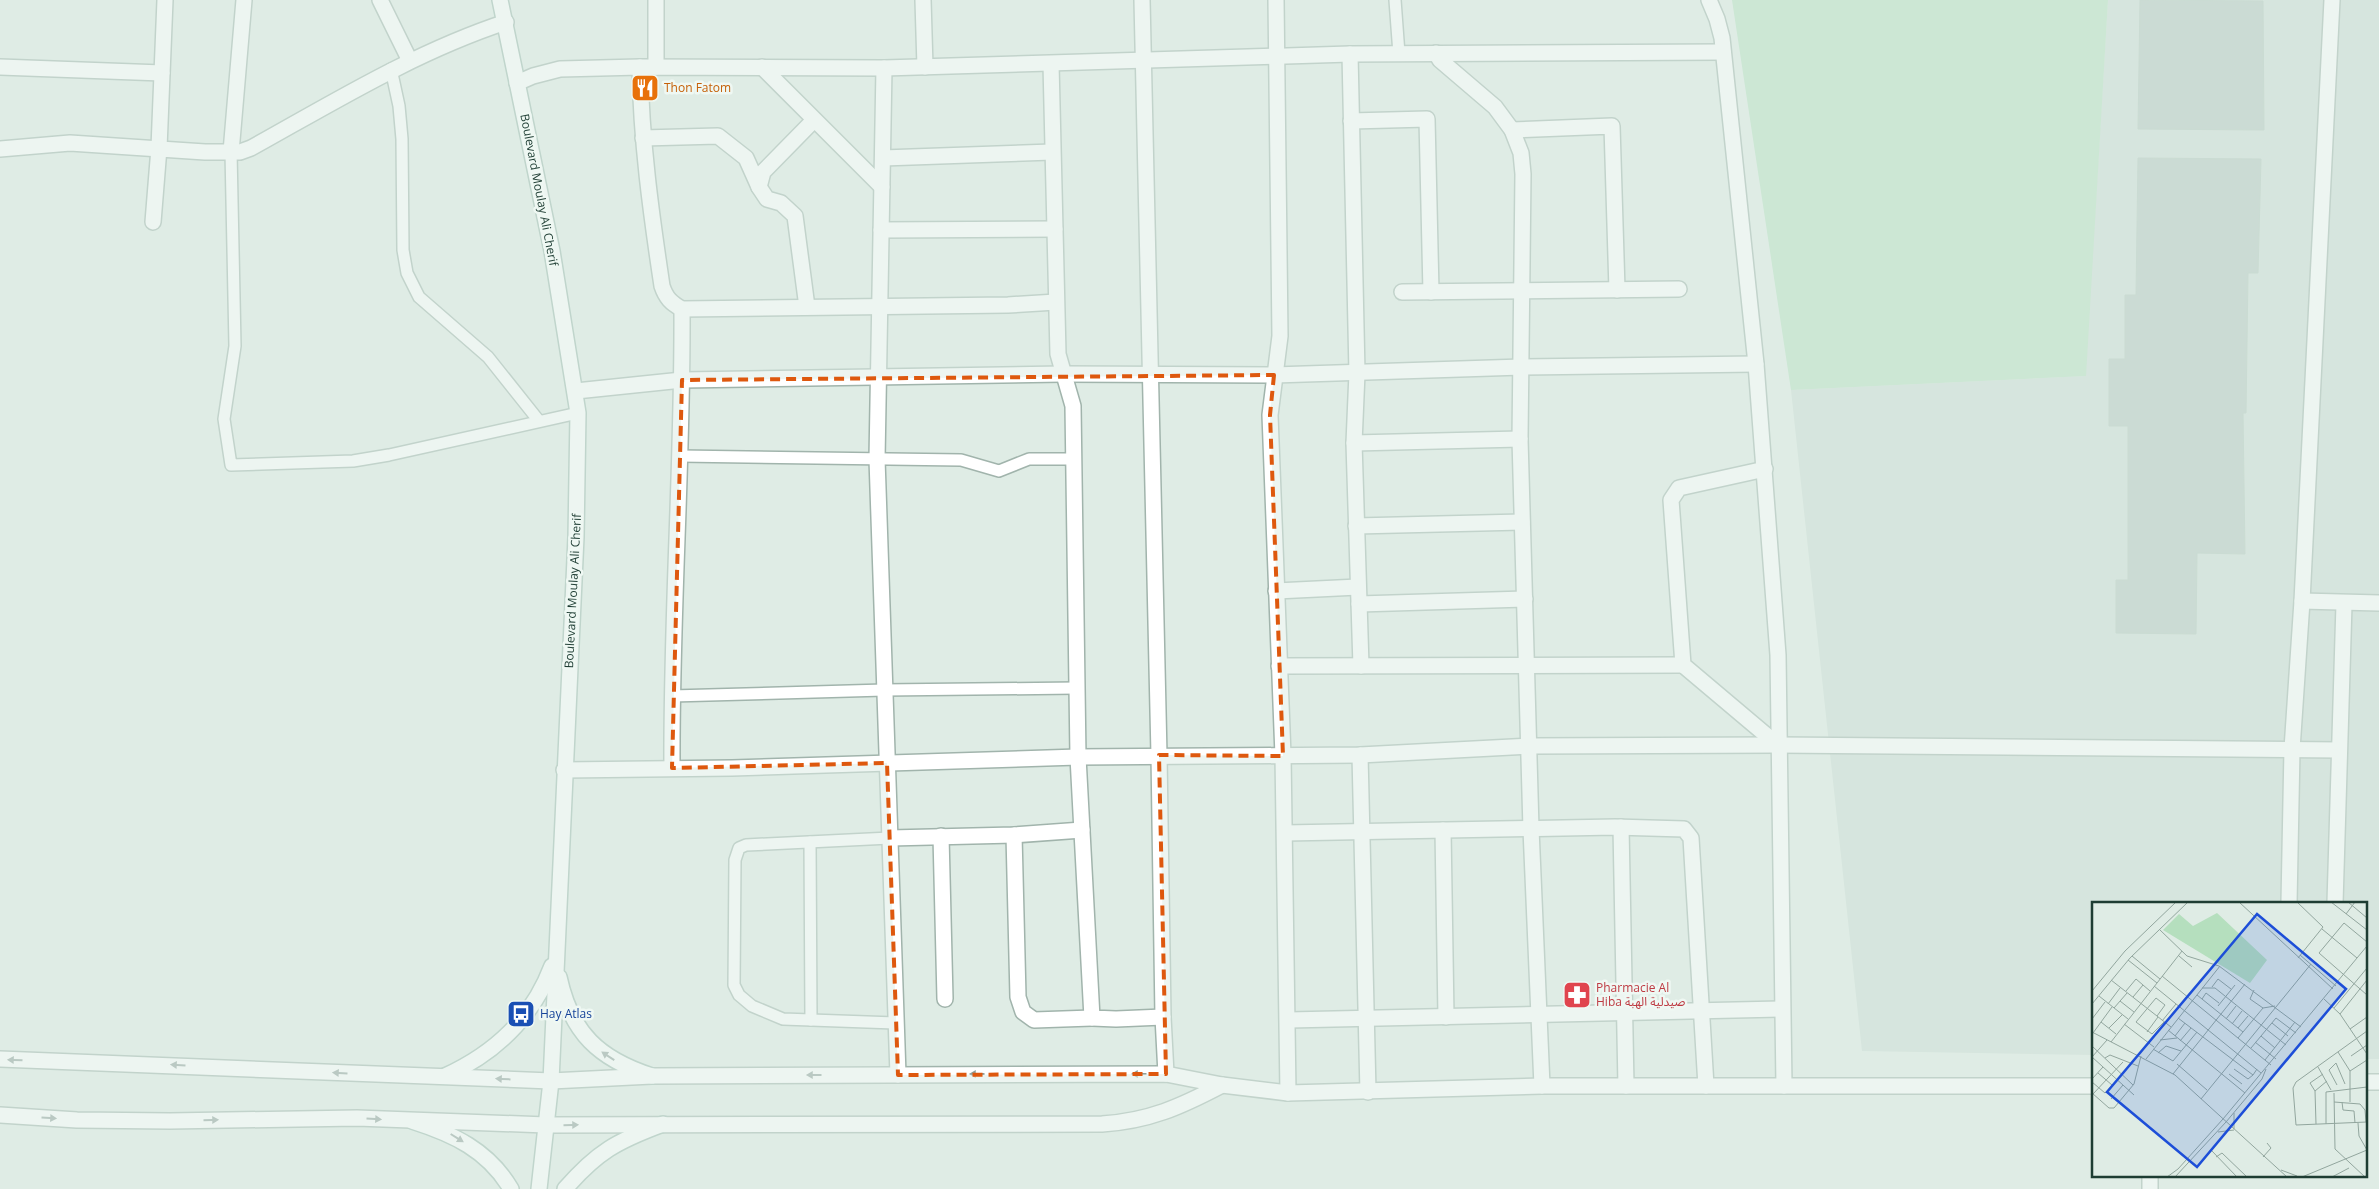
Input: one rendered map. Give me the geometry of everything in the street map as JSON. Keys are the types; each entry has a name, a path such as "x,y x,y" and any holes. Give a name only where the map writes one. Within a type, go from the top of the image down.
{"street":[{"path":"153,222 165,0"},
{"path":"231,152 244,0"},
{"path":"380,0 410,61"},
{"name":"Boulevard Moulay Ali Cherif","path":"500,0 552,251 576,391 578,413 576,537 551,1081 539,1189"},
{"path":"656,0 656,67"},
{"path":"923,0 926,67"},
{"path":"1142,0 1163,1017 1166,1074"},
{"path":"1276,0 1280,336 1270,415 1283,756 1289,1020 1288,1093"},
{"path":"1708,0 1717,19 1723,52 1756,364 1765,469 1778,655 1784,1086"},
{"path":"2289,902 2292,749 2302,601 2332,0"},
{"path":"0,149 70,143 231,152 251,148 391,69 475,32 506,22"},
{"path":"517,83 532,76 560,69 640,67 884,68 1278,58 1350,54 1723,52"},
{"path":"1436,53 1440,60 1495,107 1512,130 1521,153 1523,174 1523,291 1520,439 1531,829 1542,1086"},
{"path":"1350,54 1356,373 1354,443 1361,666"},
{"path":"1051,64 1058,354 1073,406 1078,757 1092,1018"},
{"path":"0,67 162,73"},
{"path":"640,67 643,138 662,286 666,297 682,309 1008,305 1056,302"},
{"path":"762,67 882,187"},
{"path":"884,68 877,459 898,1075"},
{"path":"1351,121 1427,119 1431,292"},
{"path":"759,187 763,172 814,120"},
{"path":"1512,130 1612,126 1617,290"},
{"path":"643,138 718,136 746,158 759,187 767,198 781,203 795,216 807,307"},
{"path":"883,158 1052,152"},
{"path":"881,230 1055,229"},
{"path":"1402,292 1679,289"},
{"path":"672,768 672,696 682,380 682,309"},
{"path":"576,391 682,380 1064,374 1274,375 1522,367 1756,364"},
{"path":"1354,443 1520,439"},
{"path":"1683,665 1671,500 1679,488 1765,469"},
{"path":"1356,526 1522,522"},
{"path":"1276,591 1358,587"},
{"path":"1359,604 1525,599"},
{"path":"2302,601 2344,604 2379,603"},
{"path":"2335,902 2344,604"},
{"path":"1279,666 1683,665 1778,744"},
{"path":"564,770 1159,755 1360,755 1530,746 1778,744 2339,750"},
{"path":"1360,755 1368,1092"},
{"path":"1285,833 1621,827 1678,827 1684,829 1691,838 1703,1011 1706,1086"},
{"path":"1621,827 1626,1086"},
{"path":"890,838 1014,835 1082,830"},
{"path":"1443,830 1446,1017"},
{"path":"1014,835 1018,998 1023,1012 1034,1020 1163,1017"},
{"path":"941,836 945,1000"},
{"path":"445,1076 478,1059 515,1029 532,1007 546,982 556,956"},
{"path":"556,956 568,1007 582,1032 601,1052 625,1067 652,1076"},
{"path":"1289,1020 1782,1009"},
{"path":"0,1059 551,1081 652,1076 1166,1074 1222,1085 1288,1093 1542,1086 2092,1086"},
{"path":"2366,1082 2379,1082"},
{"path":"0,1115 133,1120 357,1118 546,1125 1122,1123 1161,1115 1222,1085"},
{"path":"412,1121 447,1132 478,1151 504,1178 511,1189"},
{"path":"565,1189 592,1159 625,1138 663,1124"},
{"path":"2150,1176 2150,1189"}],"lane":[{"path":"1395,0 1399,54"},
{"path":"391,69 399,106 402,139 403,250 407,273 419,297 488,357 507,378 539,421"},
{"path":"231,152 235,346 224,419 231,465 353,461 470,438 578,413"},
{"path":"680,456 961,460 999,471 1029,460 1073,459"},
{"path":"672,696 884,690 1077,688"},
{"path":"890,838 746,845 739,848 735,860 734,985 739,995 752,1006 783,1019 895,1023"},
{"path":"810,842 811,1020"}],"highlighted area":[{"path":"1274,375 1270,415 1283,756 1159,755 1166,1074 898,1075 887,763 672,768 682,380"}],"shaded area":[{"path":"2108,0 2379,0 2379,1059 2366,1059 2366,902 2092,902 2092,1055 1862,1051 1791,390 2085,376"}],"green space":[{"path":"1732,0 2108,0 2086,376 1791,390"}],"building":[{"path":"2140,0 2263,1 2264,130 2138,129"},
{"path":"2138,158 2261,159 2258,273 2248,273 2246,413 2243,413 2245,554 2197,553 2196,634 2116,633 2116,580 2128,580 2128,426 2109,426 2109,359 2125,359 2125,295 2136,295"}],"place":[{"name":"Thon Fatom","path":"645,88"},
{"name":"Pharmacie Al Hiba صيدلية الهبة","path":"1577,995"},
{"name":"Hay Atlas","path":"521,1014"}]}
